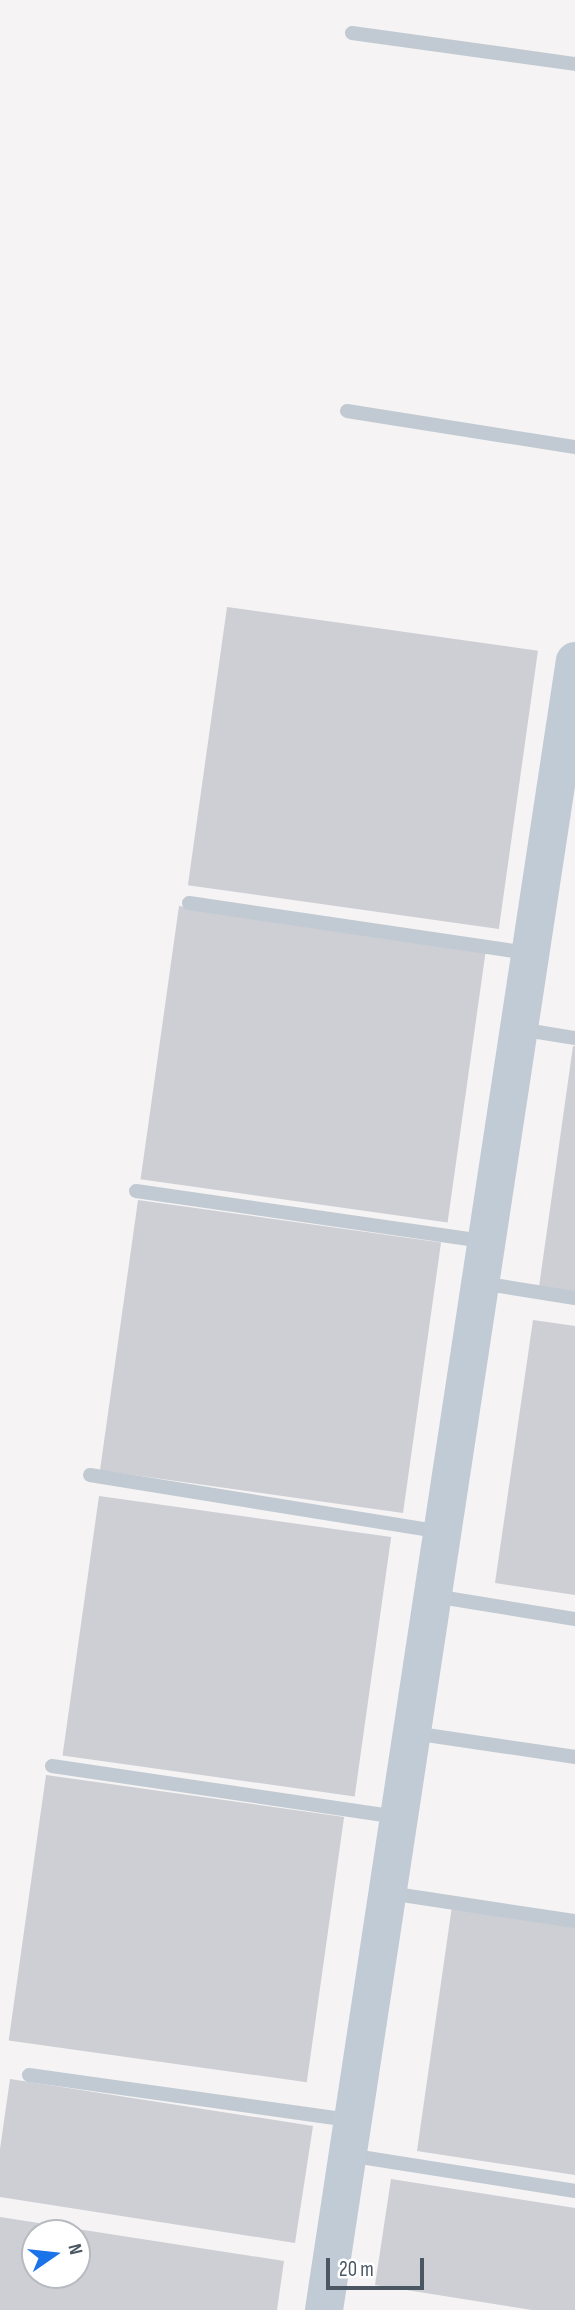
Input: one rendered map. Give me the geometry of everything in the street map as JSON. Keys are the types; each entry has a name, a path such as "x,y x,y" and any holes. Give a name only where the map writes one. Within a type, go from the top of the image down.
{"street":[{"path":"324,2310 479,1283 574,676"}],"lane":[{"path":"352,33 575,64"},
{"path":"347,411 575,447"},
{"path":"189,903 530,953"},
{"path":"518,1029 575,1038"},
{"path":"136,1191 486,1241"},
{"path":"479,1283 575,1298"},
{"path":"90,1475 442,1533"},
{"path":"432,1596 575,1619"},
{"path":"412,1732 575,1757"},
{"path":"52,1766 398,1817"},
{"path":"387,1893 575,1921"},
{"path":"29,2074 350,2137 575,2191"}],"building":[{"path":"227,607 538,651 499,929 188,885"},
{"path":"179,906 486,949 448,1222 141,1179"},
{"path":"575,1046 575,1292 539,1287"},
{"path":"138,1200 441,1243 403,1513 100,1470"},
{"path":"533,1320 575,1326 575,1595 495,1583"},
{"path":"99,1496 391,1537 355,1797 63,1755"},
{"path":"46,1775 344,1817 307,2082 9,2040"},
{"path":"452,1906 575,1925 575,2175 417,2151"},
{"path":"10,2079 313,2126 295,2243 0,2197 0,2149"},
{"path":"391,2179 575,2208 575,2310 532,2310 375,2285"},
{"path":"0,2217 21,2220 21,2289 91,2289 91,2231 284,2261 277,2310 0,2310"}]}
